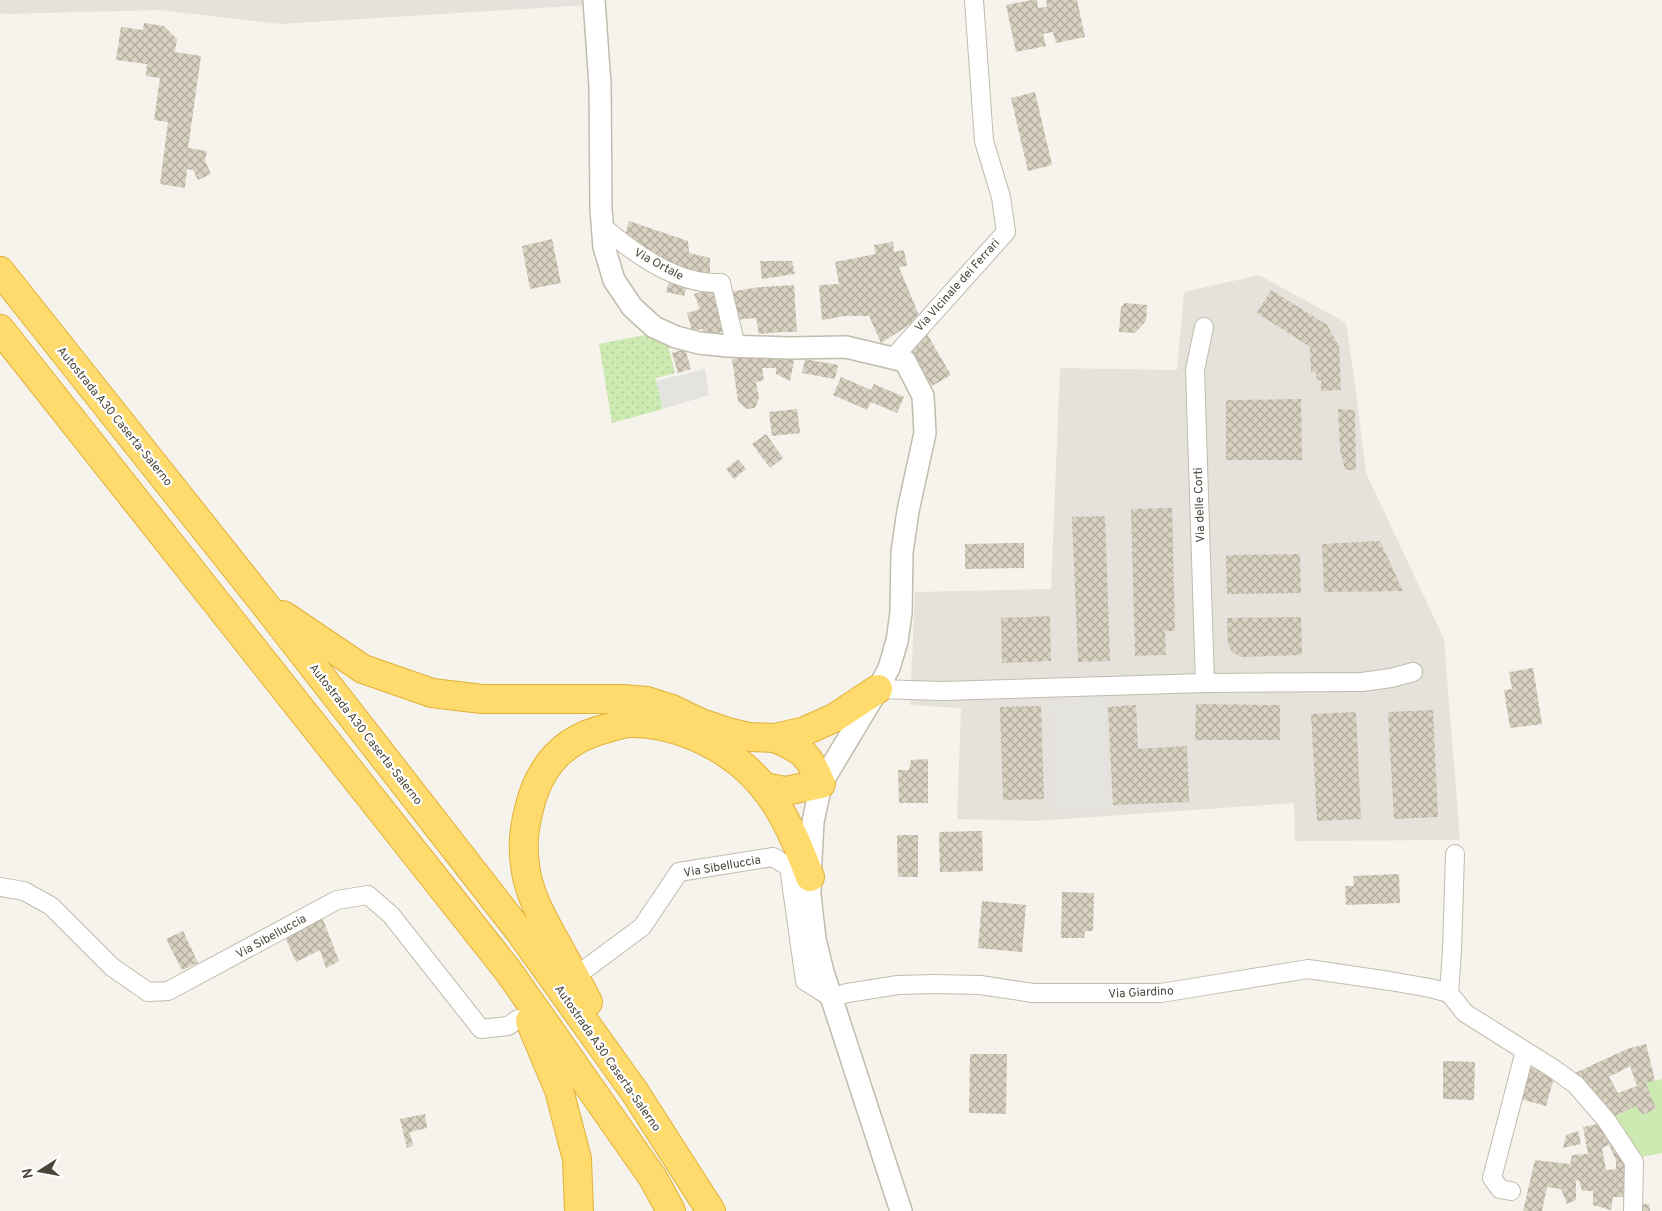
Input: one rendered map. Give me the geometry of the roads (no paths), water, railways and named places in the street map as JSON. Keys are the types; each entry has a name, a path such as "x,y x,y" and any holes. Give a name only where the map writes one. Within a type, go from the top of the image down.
{"highway":[{"name":"Autostrada A30 Caserta-Salerno","path":"0,271 263,602 520,932 634,1091 711,1211"},
{"path":"0,330 509,972 653,1178 671,1211"},
{"path":"263,602 363,669 432,693 482,698 623,699 647,701 728,732 749,737 775,738 805,731 834,718 878,688"},
{"path":"634,1091 546,924 533,894 525,867 523,844 527,817 533,790 547,766 568,744 595,731 629,723 655,725 682,732 708,742 741,764 764,787 797,842 810,876"},
{"path":"764,787 785,791 820,784 816,772 806,755 792,745 775,738"},
{"path":"509,972 559,1090 577,1159 579,1211"}],"street":[{"path":"594,0 600,85 600,209 604,247 614,280 632,307 654,327 676,338 699,343 789,348 846,347 906,361 923,396 925,433 904,536 901,613 897,641 889,668 820,784 813,822 810,876 815,939 832,998 901,1211"},
{"name":"Via VIcinale dei Ferrari","path":"893,358 1006,232 1000,197 984,141 974,0"},
{"name":"Via Ortale","path":"603,227 626,247 666,270 688,280 707,284 721,283 736,346"},
{"name":"Via delle Corti","path":"1204,327 1195,370 1205,684"},
{"path":"878,688 941,691 1362,682 1391,678 1413,672"},
{"path":"1455,854 1449,993 1466,1014 1554,1069 1576,1086 1607,1121 1634,1162 1633,1211"},
{"name":"Via Sibelluccia","path":"580,973 642,927 679,872 773,857 789,867 805,981 832,998"},
{"name":"Via Sibelluccia","path":"0,887 24,891 51,906 112,967 148,992 168,992 337,900 368,895 391,915 481,1029 508,1026 518,1019"},
{"name":"Via Giardino","path":"832,998 847,993 898,986 935,984 980,985 1033,993 1161,993 1308,969 1390,981 1449,993"},
{"path":"1511,1191 1500,1189 1492,1178 1525,1052"}]}
